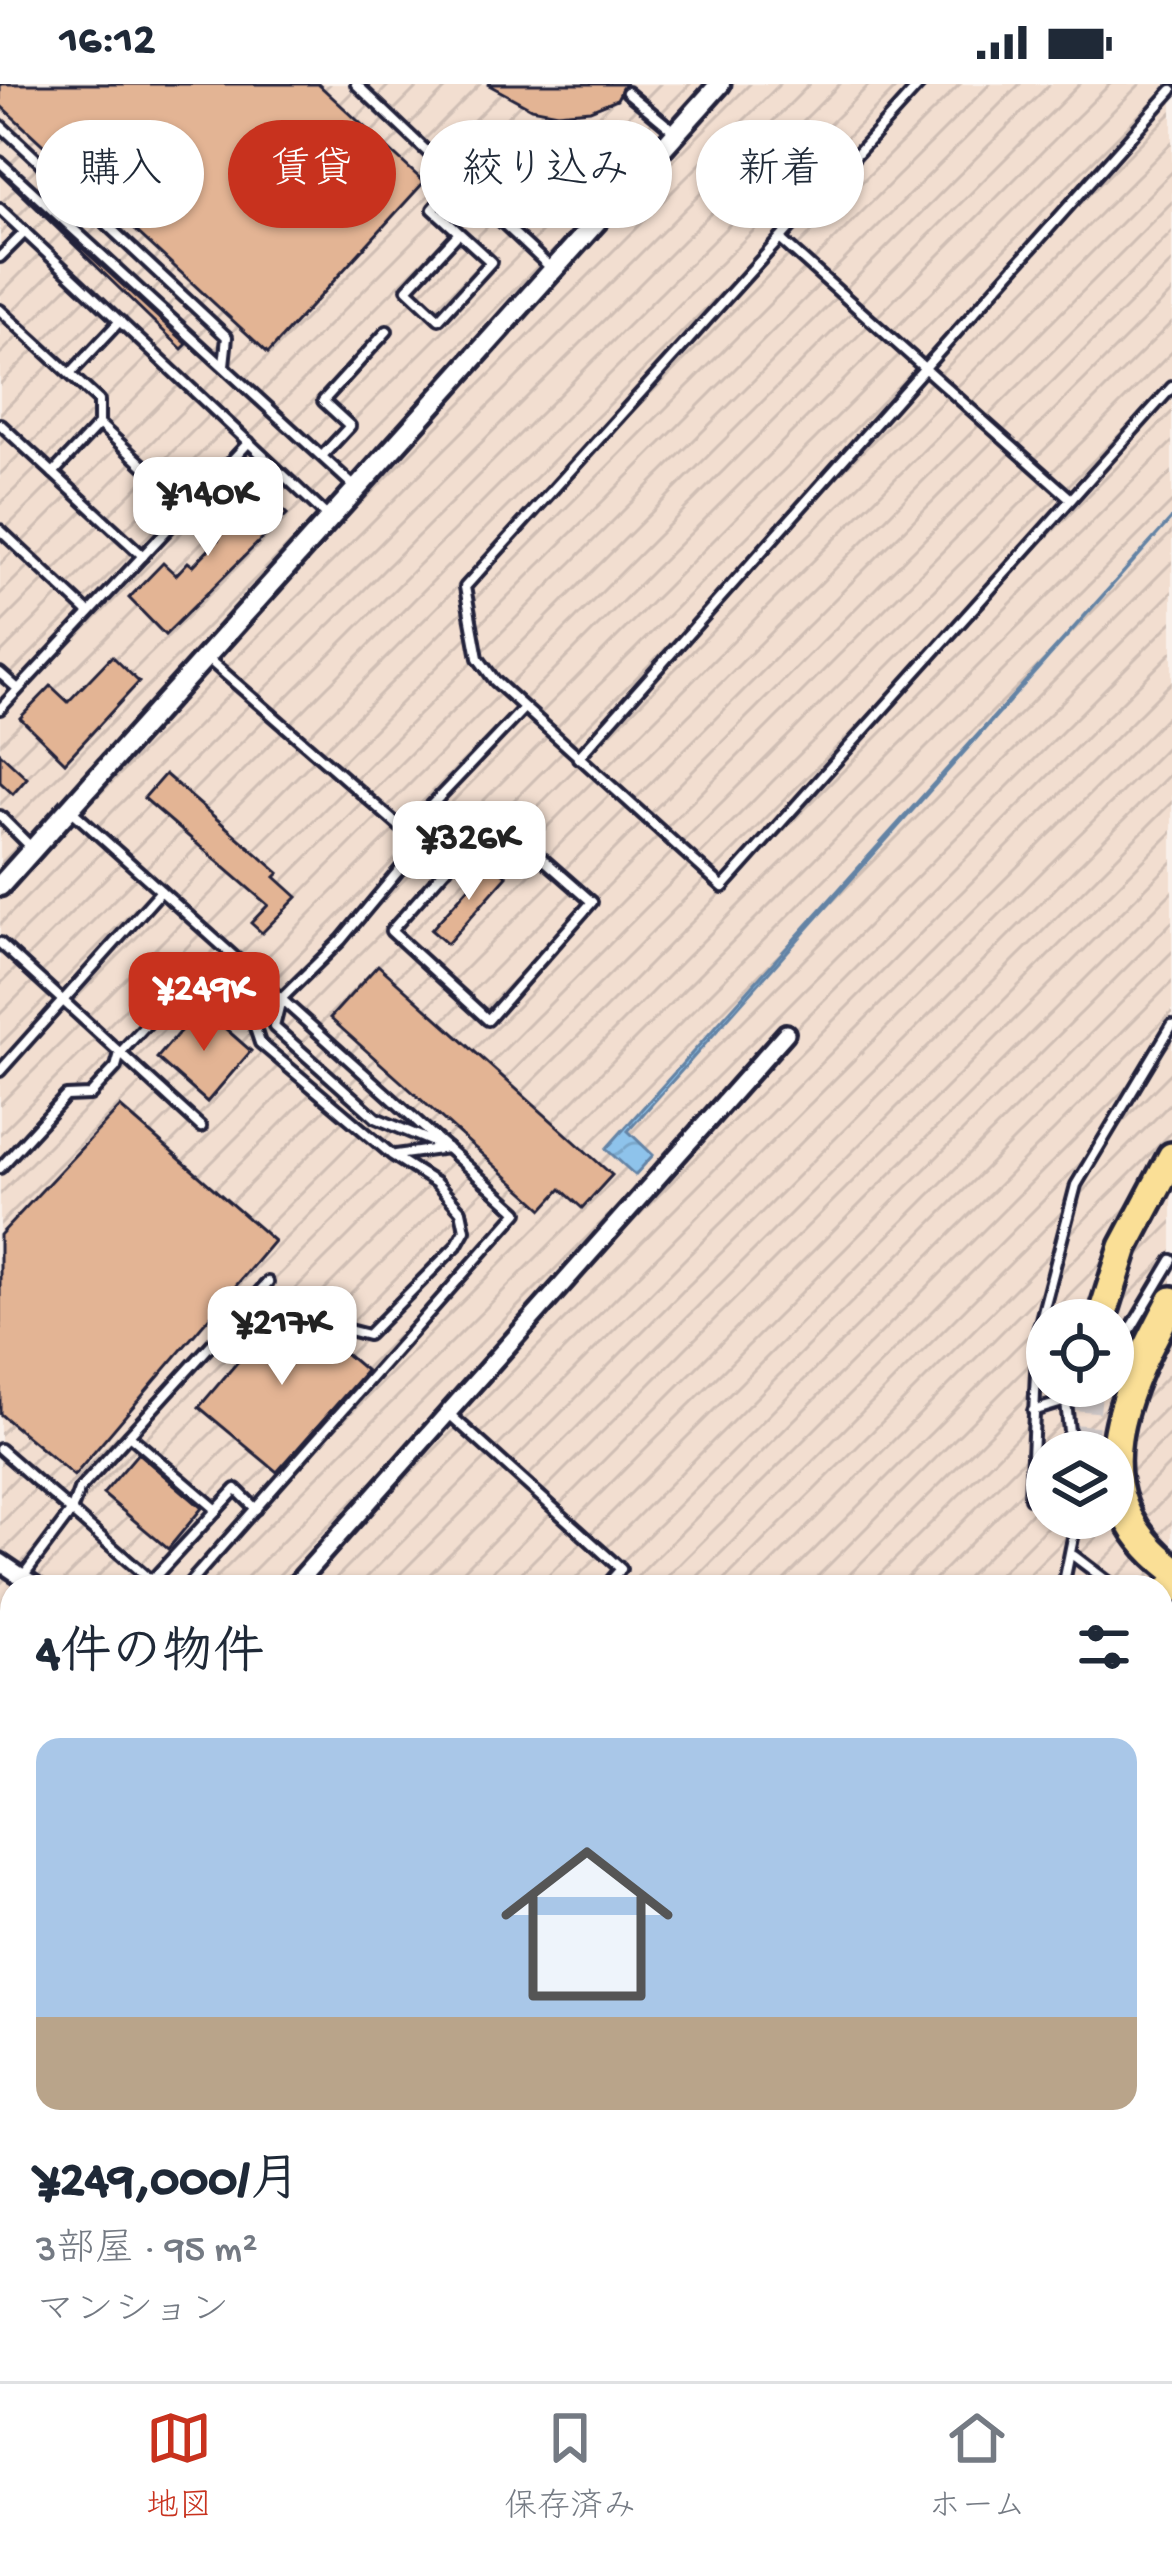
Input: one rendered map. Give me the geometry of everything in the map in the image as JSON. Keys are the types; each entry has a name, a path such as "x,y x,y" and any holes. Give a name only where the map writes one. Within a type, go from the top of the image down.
{"highway":[{"path":"1106,1299 1111,1280 1172,1157"},
{"path":"1111,1280 1172,1184"},
{"path":"1134,1374 1172,1301"},
{"path":"1134,1377 1172,1323"},
{"path":"1122,1407 1115,1472 1120,1496 1144,1540 1172,1568"}],"street":[{"path":"0,886 720,84"},
{"path":"303,1575 786,1033"}],"lane":[{"path":"356,84 420,145"},
{"path":"920,84 465,586 478,658 523,709 723,886 1172,387"},
{"path":"578,758 1172,90"},
{"path":"627,92 676,133"},
{"path":"0,125 227,337 224,365"},
{"path":"0,162 357,489"},
{"path":"0,208 330,519"},
{"path":"454,228 491,262 439,319 407,289 459,233"},
{"path":"508,228 553,271"},
{"path":"0,257 25,232"},
{"path":"780,239 1071,499"},
{"path":"0,310 99,401 99,424 53,473"},
{"path":"70,374 120,321"},
{"path":"322,456 350,426 323,401 387,331"},
{"path":"0,424 143,556"},
{"path":"99,424 188,507"},
{"path":"0,709 249,442"},
{"path":"0,530 89,614"},
{"path":"206,657 447,868"},
{"path":"0,673 18,689"},
{"path":"406,832 523,709"},
{"path":"70,809 518,1212 197,1575"},
{"path":"493,815 592,902 488,1020 391,931 447,868 493,815"},
{"path":"0,817 33,849"},
{"path":"420,844 341,940 281,999 274,1027 376,1118 447,1148"},
{"path":"0,1071 160,890"},
{"path":"0,943 201,1126"},
{"path":"242,964 242,988 260,1043 392,1155 436,1183 461,1210 465,1230 456,1246 368,1335 340,1328 311,1303"},
{"path":"0,1168 66,1096 90,1095 116,1067 120,1053 183,985"},
{"path":"1032,1431 1038,1331 1076,1185 1172,1025"},
{"path":"392,1155 447,1148"},
{"path":"1134,1324 1172,1260"},
{"path":"24,1575 71,1512 79,1490 268,1282"},
{"path":"1033,1411 1046,1407"},
{"path":"446,1412 621,1569 616,1575"},
{"path":"129,1435 217,1510"},
{"path":"0,1449 144,1575"},
{"path":"163,1575 236,1489 256,1509"},
{"path":"1067,1575 1075,1539"},
{"path":"1074,1556 1100,1575"}],"shaded area":[{"path":"0,84 1172,84 1172,1575 0,1575"}],"water":[{"path":"1172,518 628,1131 653,1155 635,1175 606,1149"}],"building":[{"path":"0,84 318,84 357,120 228,120 228,228 382,228 268,353 133,228 204,228 204,120 36,120 36,138 0,105"},
{"path":"487,84 625,84 617,99 590,110 557,113 531,108"},
{"path":"396,156 420,178 420,186 396,213"},
{"path":"57,228 187,344 182,349"},
{"path":"238,487 254,502 264,492 287,514 165,635 129,598 163,563 176,575 188,562 193,566 219,539 202,523"},
{"path":"112,656 139,682 65,762 20,718 51,686 68,702"},
{"path":"0,753 27,778 13,794 0,782"},
{"path":"165,774 279,873 275,877 297,897 262,933 251,923 268,905 144,798"},
{"path":"491,862 507,876 447,944 431,930"},
{"path":"378,965 612,1175 582,1208 561,1189 543,1209 330,1018"},
{"path":"201,1007 251,1051 207,1102 157,1058"},
{"path":"120,1107 274,1241 74,1476 0,1414 0,1235"},
{"path":"287,1304 366,1371 277,1472 199,1407"},
{"path":"138,1453 202,1508 168,1549 103,1494"}],"tunnel":[{"path":"1085,1431 1087,1407"}]}
